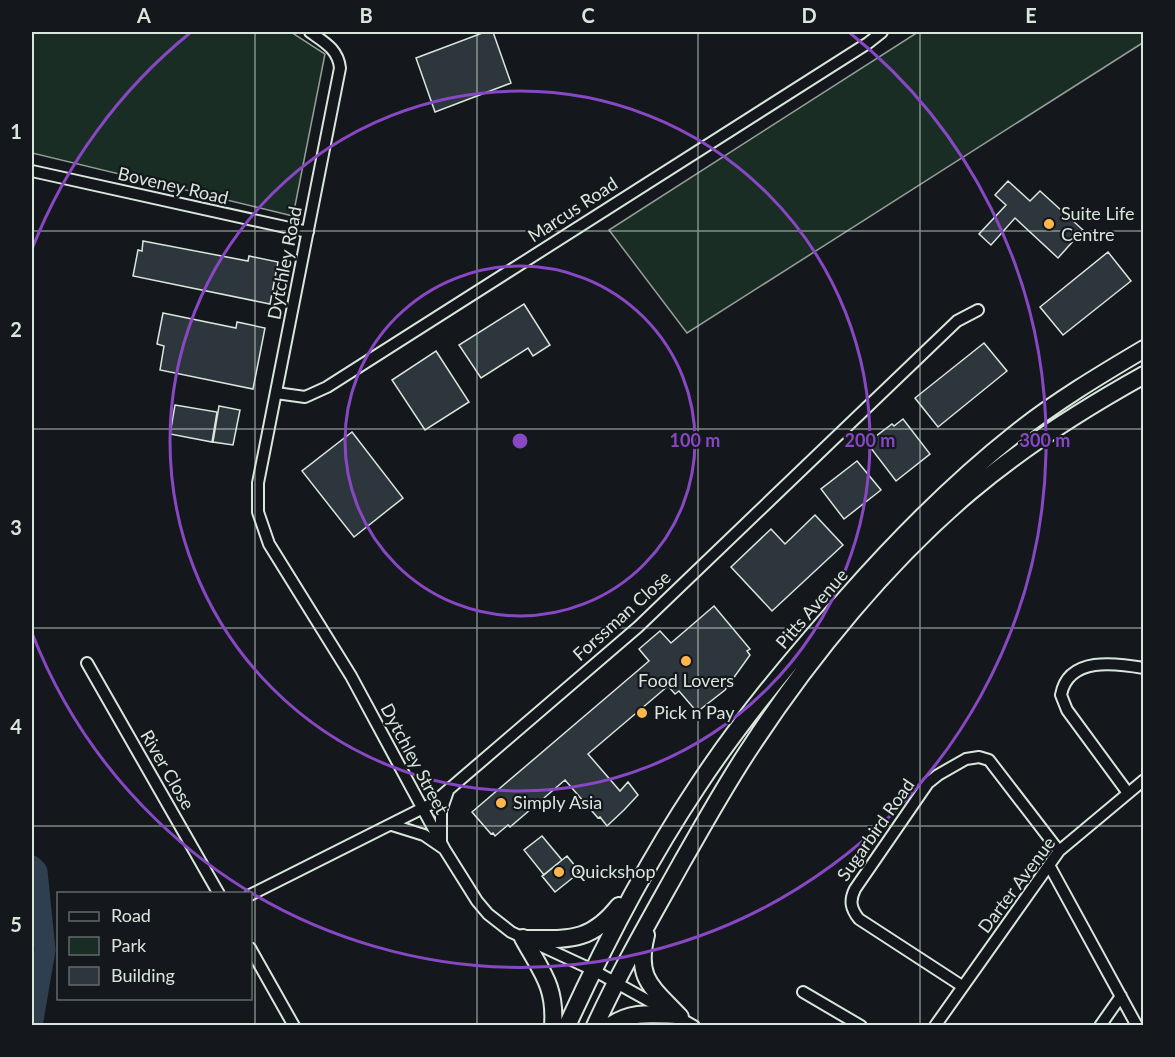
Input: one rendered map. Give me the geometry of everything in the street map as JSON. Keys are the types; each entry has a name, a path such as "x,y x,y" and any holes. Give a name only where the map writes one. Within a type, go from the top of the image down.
{"main road":[{"name":"Pitts Avenue","path":"567,1026 593,969 642,877 696,787 730,739 826,621 910,527 957,482 1016,433 1070,394 1143,349"},
{"name":"Pitts Avenue","path":"595,1026 615,981 649,919 752,745 803,672 864,597 920,538 970,491 1054,429 1143,375"},
{"path":"553,1026 553,998 550,988 524,939 568,939 594,930 609,918 642,877"},
{"path":"649,919 642,949 643,970 653,988 683,1019"},
{"path":"610,1026 630,1015 644,1013 683,1019"}],"street":[{"name":"Dytchley Road","path":"258,512 258,483 340,68 333,49 310,32"},
{"name":"Marcus Road","path":"276,393 304,397 327,387 882,32"},
{"name":"Boveney Road","path":"32,171 308,232"},
{"name":"Forssman Close","path":"252,894 392,825 422,809 448,791 638,627 957,321 978,310"},
{"name":"Dytchley Street","path":"258,512 269,544 351,676 466,886 488,914 500,925 524,939 593,969 683,1019"},
{"name":"River Close","path":"87,663 218,892"},
{"path":"1128,793 1067,710 1061,695 1065,683 1091,664 1143,668"},
{"name":"Sugarbird Road","path":"962,986 865,923 854,913 851,904 855,888 920,793 938,775 966,759 979,757 989,760 1059,851"},
{"name":"Darter Avenue","path":"934,1026 1059,851 1143,780"},
{"path":"443,846 441,811 448,791"},
{"path":"392,825 424,835 443,846"},
{"path":"1049,865 1137,1026"},
{"path":"252,952 294,1026"},
{"path":"803,992 861,1026"},
{"path":"1100,1026 1121,996"}],"green space":[{"path":"32,32 291,32 325,54 293,216 32,153"},
{"path":"918,32 1143,32 1144,42 687,333 609,230"}],"building":[{"path":"485,32 493,32 511,83 435,112 416,58"},
{"name":"Suite Life Centre","path":"1008,181 1030,201 1040,191 1083,230 1058,258 1015,218 991,245 979,234 1006,205 995,195"},
{"path":"143,241 248,261 249,256 278,262 270,304 133,276 138,250 142,251"},
{"path":"1108,252 1131,281 1063,335 1040,307"},
{"path":"524,304 550,345 533,356 528,348 481,378 459,345"},
{"path":"163,313 236,328 237,322 265,328 253,389 160,370 164,346 157,344"},
{"path":"984,343 1007,371 938,427 915,398"},
{"path":"436,351 469,402 425,430 392,380"},
{"path":"175,405 217,412 212,442 170,434"},
{"path":"219,406 240,410 233,445 213,442"},
{"path":"903,419 930,454 896,481 867,443 892,424 894,426"},
{"path":"352,432 403,498 354,537 302,471"},
{"path":"857,461 881,490 844,519 821,489"},
{"path":"815,515 843,545 772,611 731,567 771,529 785,544"},
{"path":"714,606 750,649 747,651 750,655 725,690 697,712 679,691 675,694 668,686 588,754 620,791 628,782 638,795 624,810 607,826 565,780 510,827 508,825 495,836 491,834 472,812 649,661 639,649 660,631 671,643"},
{"path":"542,836 562,860 544,875 524,850"},
{"path":"567,856 580,872 555,892 542,876"}],"waterway":[{"path":"32,866 37,871 45,950 32,1026"}],"place":[{"name":"Suite Life Centre","path":"1049,224"},
{"name":"Food Lovers","path":"686,661"},
{"name":"Pick n Pay","path":"642,713"},
{"name":"Simply Asia","path":"501,803"},
{"name":"Quickshop","path":"559,872"}]}
